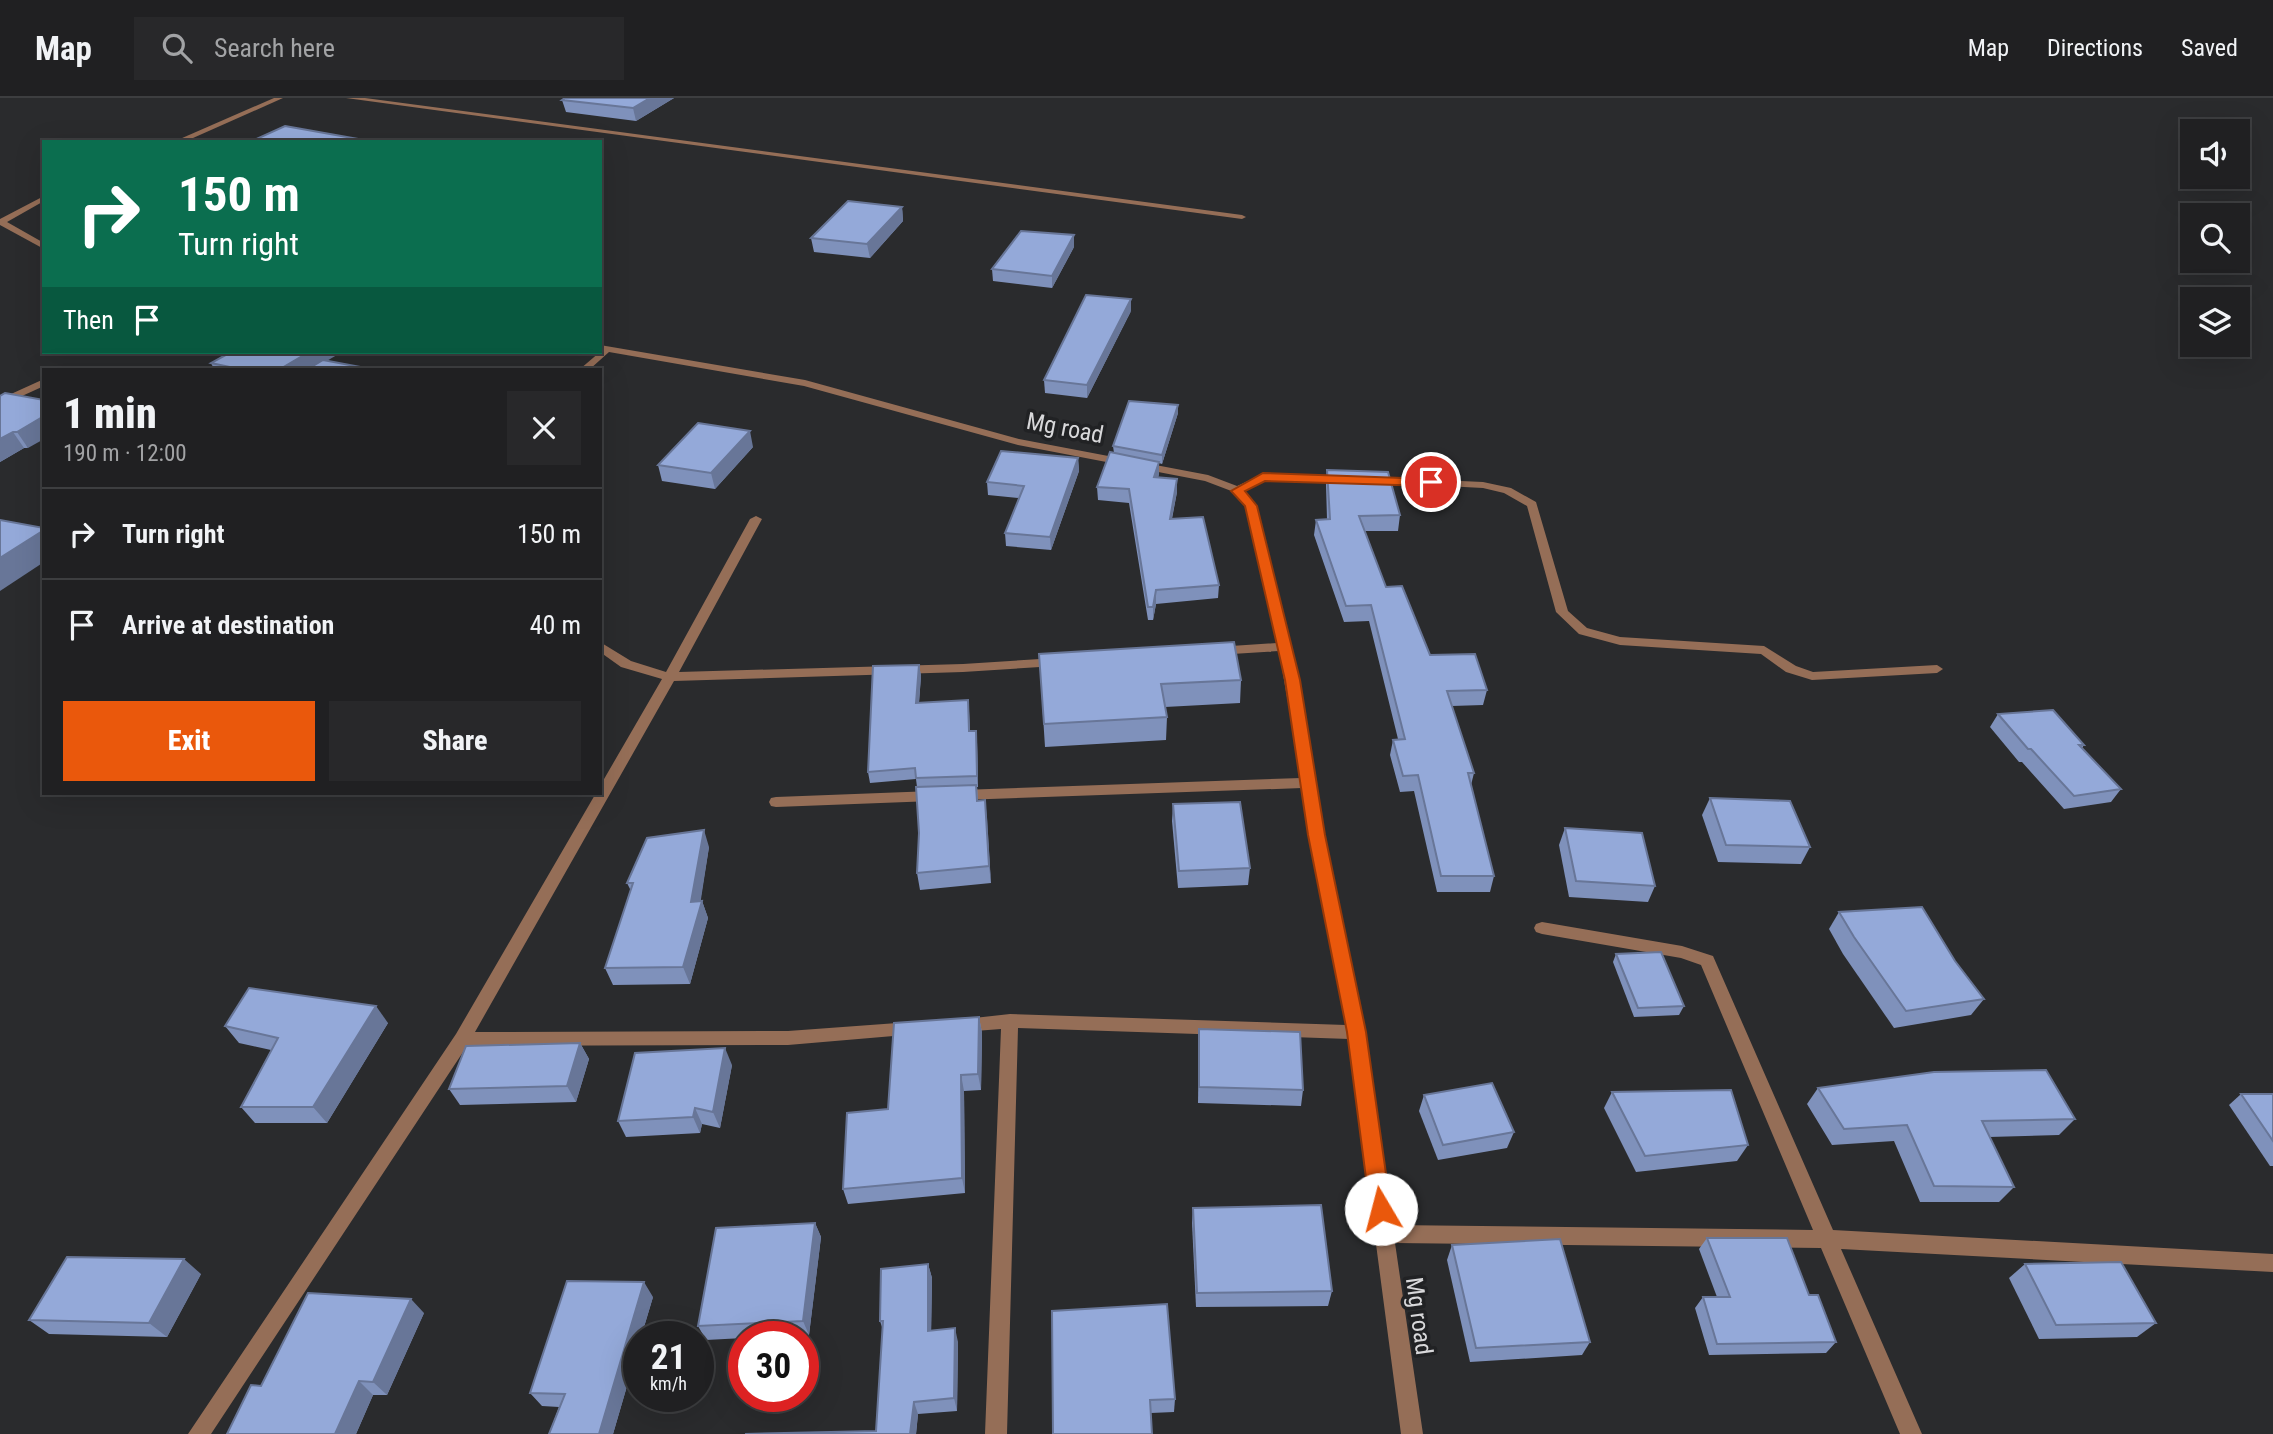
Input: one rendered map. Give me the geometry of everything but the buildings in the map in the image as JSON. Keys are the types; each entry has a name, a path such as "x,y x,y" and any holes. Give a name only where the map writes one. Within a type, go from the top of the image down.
{"street":[{"path":"182,140 281,98"},
{"path":"349,98 1242,217"},
{"path":"0,223 42,199"},
{"path":"0,223 42,246"},
{"name":"Mg road","path":"604,349 805,383 1018,443 1208,478 1238,491 1251,506 1285,647 1356,1032 1412,1434"},
{"path":"586,368 599,354"},
{"path":"0,403 42,383"},
{"path":"1238,491 1263,477 1301,476 1483,485 1507,490 1532,504 1562,612 1583,631 1620,641 1763,650 1791,669 1812,676 1937,669"},
{"path":"199,1434 462,1039 670,677 756,519"},
{"path":"602,647 626,664 670,677 963,668 1070,661"},
{"path":"1205,652 1285,647"},
{"path":"776,802 1309,783"},
{"path":"1542,928 1682,953 1707,961 1911,1434"},
{"path":"462,1039 788,1038 1010,1021 1356,1032"},
{"path":"996,1434 1010,1021"},
{"path":"1384,1234 1829,1239 2273,1264"}],"route":[{"path":"1381,1209 1356,1032 1317,835 1292,680 1251,506 1238,491 1263,477 1301,476 1431,482"}]}
